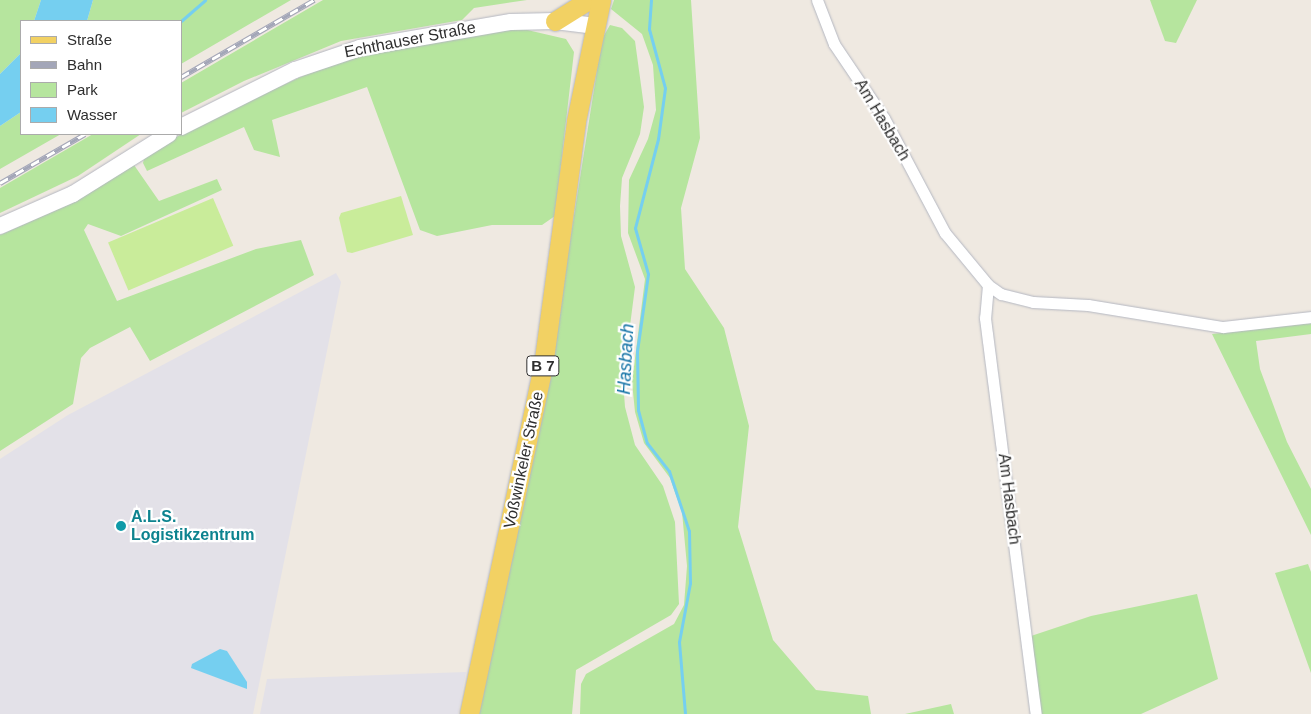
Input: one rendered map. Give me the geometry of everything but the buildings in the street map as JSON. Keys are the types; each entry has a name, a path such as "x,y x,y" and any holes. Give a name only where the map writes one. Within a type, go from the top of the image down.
{"main road":[{"path":"555,21 589,0"},
{"name":"B 7","path":"594,26 601,0"},
{"name":"Echthauser Straße","path":"182,126 295,70 342,53 492,25 555,21 594,26"},
{"name":"Voßwinkeler Straße","path":"469,714 543,366 576,121 594,26"},
{"path":"0,226 73,194 167,135"}],"street":[{"name":"Am Hasbach","path":"817,0 834,44 884,118 946,233 988,285 1014,299 1088,304 1222,327 1311,317"},
{"name":"Am Hasbach","path":"988,285 985,318 1036,714"}],"shaded area":[{"path":"336,273 341,282 253,714 0,714 0,459 68,415"},
{"path":"466,672 458,714 260,714 267,679"}],"green space":[{"path":"0,0 41,0 34,20 20,20 20,54 0,74"},
{"path":"93,0 291,0 182,63 182,20 87,20"},
{"path":"323,0 527,0 474,8 462,20 341,41 244,81 182,112 182,82"},
{"path":"614,0 691,0 700,138 681,208 685,269 724,328 749,426 738,527 773,640 816,690 868,696 871,714 580,714 581,684 586,674 674,624 684,605 687,566 682,512 670,478 644,443 635,412 632,382 645,279 628,233 629,180 648,139 656,110 653,65 642,34 611,9"},
{"path":"1150,0 1197,0 1176,43 1165,41"},
{"path":"610,25 622,28 635,41 644,107 640,134 622,178 620,206 621,236 635,287 623,380 625,407 635,445 663,486 675,522 679,604 671,615 576,670 572,714 476,714 551,361 602,39"},
{"path":"523,29 566,39 574,52 555,216 542,225 492,225 437,236 420,230 367,87 272,120 280,157 254,150 244,127 147,171 143,163 145,154 213,117 340,59 454,36"},
{"path":"20,113 20,135 59,135 0,169 0,126"},
{"path":"91,135 140,135 78,176 0,213 0,188"},
{"path":"134,165 159,201 217,179 222,190 121,236 88,224 84,230 117,301 256,249 301,240 314,275 150,361 130,327 90,348 81,358 73,404 0,451 0,235 74,202"},
{"path":"401,196 413,235 352,253 347,252 339,218 341,213"},
{"path":"213,198 233,246 128,290 108,243"},
{"path":"1311,323 1311,334 1256,341 1260,369 1287,442 1311,489 1311,535 1212,334"},
{"path":"1308,564 1311,572 1311,673 1275,573"},
{"path":"1197,594 1218,679 1141,714 1037,714 1031,636 1091,616"},
{"path":"951,704 954,714 905,714"}],"water":[{"path":"41,0 93,0 87,20 34,20"},
{"path":"20,54 20,113 0,126 0,74"},
{"path":"220,649 227,651 247,682 247,689 191,668 192,664"}],"waterway":[{"name":"Hasbach","path":"182,20 205,0"},
{"name":"Hasbach","path":"651,0 649,29 665,88 658,139 635,228 648,274 637,351 638,410 647,443 669,471 689,531 690,583 679,642 685,714"}],"railway":[{"path":"182,76 314,0"},
{"path":"0,183 83,135"}],"place":[{"name":"A.L.S. Logistikzentrum","path":"121,526"}]}
